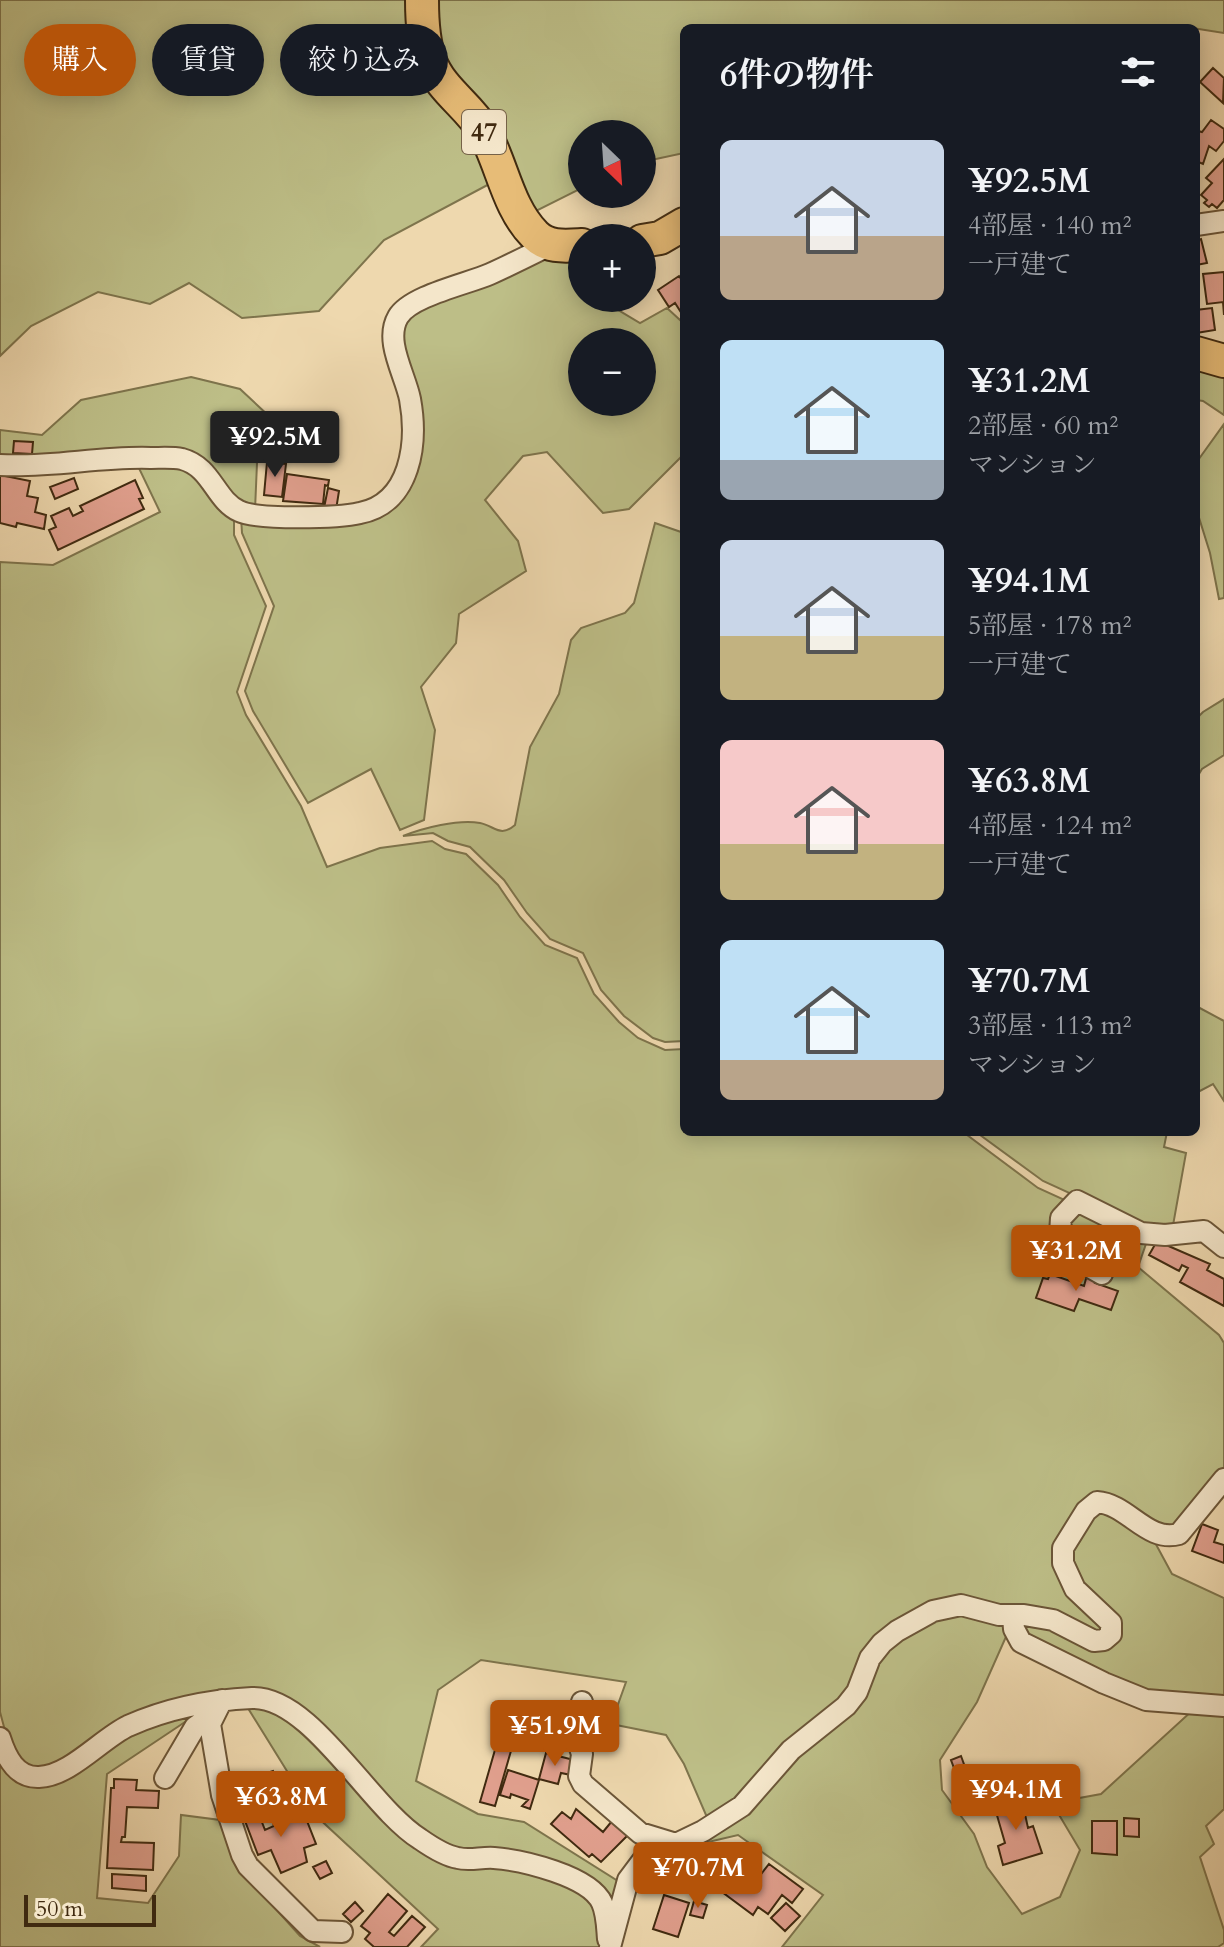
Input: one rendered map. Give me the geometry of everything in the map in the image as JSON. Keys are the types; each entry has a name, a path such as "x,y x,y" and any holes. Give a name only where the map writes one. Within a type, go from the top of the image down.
{"main road":[{"name":"47","path":"422,0 422,24 430,61 444,85 483,130 523,219 536,236 550,245"},
{"path":"656,239 680,226"},
{"path":"550,245 568,245"},
{"path":"1200,354 1224,361"}],"street":[{"path":"1200,224 1224,221"},
{"path":"0,465 36,466 135,457 179,458 195,464 238,511 254,515 338,516 376,509 388,501 402,484 409,462 410,400 393,339 397,318 414,303 489,274 550,245"},
{"path":"1102,1274 1059,1250 1061,1218 1077,1201 1141,1233 1165,1235 1204,1231 1224,1247"},
{"path":"610,1947 628,1880 643,1860 732,1815 791,1750 846,1706 857,1692 870,1658 897,1631 933,1611 951,1606 983,1609 1013,1617 1024,1615 1053,1620 1094,1641 1104,1640 1111,1634 1111,1623 1075,1589 1063,1563 1063,1548 1086,1511 1097,1502 1110,1504 1161,1535 1171,1536 1179,1534 1224,1479"},
{"path":"1013,1617 1014,1629 1021,1642 1104,1683 1146,1700 1224,1706"},
{"path":"0,1738 5,1756 24,1774 36,1778 47,1776 74,1762 126,1727 184,1708 218,1707 256,1698 297,1714 399,1822 431,1845 457,1858 496,1858 547,1869 589,1886 602,1903 610,1947"},
{"path":"582,1702 574,1730 582,1754 579,1776 583,1784 640,1833 676,1844"},
{"path":"165,1778 195,1727 218,1707"},
{"path":"218,1707 210,1724 222,1795 248,1866 313,1931 342,1932"}],"green space":[{"path":"0,0 411,0 420,24 280,24 280,96 448,94 495,181 384,240 319,311 242,318 189,283 150,304 98,292 31,326 0,356"},
{"path":"433,0 1224,0 1224,33 1200,29 1200,24 680,24 680,154 656,159 656,120 568,120 568,195 532,213 448,71 448,24 436,24"},
{"path":"568,255 568,312 622,312 640,323 667,308 680,320 680,458 629,509 603,513 547,452 523,456 485,500 518,541 526,571 459,614 456,643 421,687 435,730 424,820 400,830 371,769 308,803 253,711 245,691 274,606 242,533 241,517 339,522 407,486 398,339 406,315 546,256"},
{"path":"1200,363 1224,370 1224,415 1200,401"},
{"path":"191,377 240,389 271,418 237,443 257,463 255,510 241,506 198,460 0,460 0,430 42,435 81,400"},
{"path":"1224,424 1224,598 1219,599 1200,521 1200,457"},
{"path":"136,462 192,469 234,514 234,535 266,606 237,692 246,715 301,806 327,867 380,848 432,841 445,849 466,854 498,885 520,917 545,945 577,958 594,994 619,1022 638,1038 665,1050 680,1049 680,1136 968,1136 1038,1188 1148,1238 1138,1267 1219,1335 1224,1343 1224,1469 1219,1476 1170,1531 1112,1499 1058,1547 1106,1626 1102,1636 1055,1615 922,1610 852,1690 738,1802 709,1822 684,1764 666,1735 611,1724 626,1682 481,1660 438,1690 416,1781 478,1814 524,1822 621,1883 614,1915 603,1891 459,1852 422,1833 300,1709 222,1694 36,1771 11,1753 0,1712 0,562 53,565 160,512"},
{"path":"655,523 680,532 680,1041 665,1042 653,1038 624,1016 601,990 583,953 550,939 504,880 470,847 433,833 403,836 451,823 480,823 501,831 515,825 530,747 559,694 571,640 581,628 625,613 634,603"},
{"path":"1224,699 1224,755 1200,772 1200,715"},
{"path":"1200,1008 1224,1021 1224,1101 1213,1084 1200,1091"},
{"path":"981,1136 1166,1136 1164,1147 1186,1153 1172,1231 1150,1230 1043,1181"},
{"path":"1099,1509 1152,1537 1172,1574 1224,1598 1224,1700 1148,1694 1026,1637 1020,1627 1025,1621 1113,1642 1077,1580 1070,1551"},
{"path":"961,1610 1001,1623 1009,1630 977,1702 940,1760 942,1790 974,1834 987,1867 1022,1914 1060,1897 1080,1850 1052,1803 1101,1794 1194,1709 1224,1712 1224,1809 1206,1826 1214,1844 1200,1857 1224,1930 1224,1943 1218,1947 782,1947 823,1895 738,1835 678,1849 734,1819 899,1635"},
{"path":"255,1704 293,1720 394,1827 495,1864 545,1876 592,1899 601,1925 600,1947 421,1947 438,1929 313,1813 246,1705"},
{"path":"203,1710 107,1774 97,1898 148,1903 179,1856 181,1815 220,1820 240,1869 300,1936 320,1947 0,1947 0,1760 20,1780 129,1733"}],"building":[{"path":"1213,68 1224,78 1223,103 1200,82"},
{"path":"1211,120 1224,129 1224,141 1216,151 1209,146 1203,164 1200,163 1202,132"},
{"path":"1224,159 1224,200 1217,208 1212,204 1209,207 1201,195 1212,183 1206,178"},
{"path":"1200,239 1207,263 1200,264"},
{"path":"1224,272 1224,315 1223,302 1207,304 1203,274"},
{"path":"679,276 680,311 675,303 669,307 658,290"},
{"path":"1212,308 1215,330 1200,332 1200,310"},
{"path":"289,437 306,440 303,456 285,453"},
{"path":"14,441 33,442 32,454 13,453"},
{"path":"267,462 286,464 282,497 264,495"},
{"path":"287,474 329,480 328,486 325,485 323,504 283,501"},
{"path":"0,475 30,481 27,496 38,498 35,512 46,515 44,529 0,523"},
{"path":"74,478 78,489 55,499 50,487"},
{"path":"135,480 144,509 58,550 49,530 56,527 51,516 69,508 73,516 83,511 80,506"},
{"path":"328,488 339,491 336,510 324,508"},
{"path":"1157,1241 1210,1264 1207,1270 1224,1279 1224,1306 1180,1282 1188,1268 1182,1265 1179,1271 1149,1255"},
{"path":"1050,1274 1084,1286 1087,1275 1097,1279 1095,1283 1118,1291 1111,1310 1079,1299 1074,1311 1036,1298 1043,1278 1048,1279"},
{"path":"1202,1524 1218,1530 1214,1542 1224,1545 1224,1563 1192,1551"},
{"path":"505,1715 520,1720 495,1806 480,1802"},
{"path":"546,1753 574,1760 571,1775 561,1773 558,1784 539,1779"},
{"path":"961,1756 973,1789 1000,1777 1001,1780 1007,1778 1014,1796 975,1810 972,1801 967,1803 951,1760"},
{"path":"508,1770 539,1780 530,1809 522,1806 528,1800 511,1794 510,1798 500,1795"},
{"path":"273,1771 281,1796 244,1809 237,1789 256,1783 255,1777"},
{"path":"114,1779 137,1780 136,1790 159,1791 158,1808 127,1807 125,1837 121,1842 154,1843 153,1870 107,1868"},
{"path":"1021,1796 1028,1828 1033,1826 1042,1853 1003,1865 998,1846 1005,1843 994,1805"},
{"path":"256,1807 265,1830 285,1817 287,1822 305,1816 316,1844 304,1848 307,1862 281,1873 271,1850 258,1855 242,1813"},
{"path":"576,1809 603,1832 612,1821 628,1835 601,1862 592,1854 589,1857 551,1824 562,1812 571,1819"},
{"path":"1124,1818 1139,1819 1139,1837 1124,1836"},
{"path":"1092,1821 1117,1821 1117,1855 1092,1853"},
{"path":"736,1844 758,1853 751,1869 729,1860"},
{"path":"326,1861 332,1873 320,1879 313,1867"},
{"path":"769,1864 803,1889 792,1903 782,1895 768,1914 758,1907 753,1915 714,1886 726,1869 751,1887"},
{"path":"112,1874 146,1876 146,1891 112,1888"},
{"path":"388,1894 407,1911 389,1932 394,1936 412,1916 425,1927 407,1947 374,1947 365,1939 370,1933 361,1926"},
{"path":"664,1895 689,1903 678,1937 653,1929"},
{"path":"694,1901 707,1905 703,1918 690,1915"},
{"path":"355,1902 363,1911 351,1922 343,1914"},
{"path":"786,1903 800,1916 785,1931 771,1918"}]}
